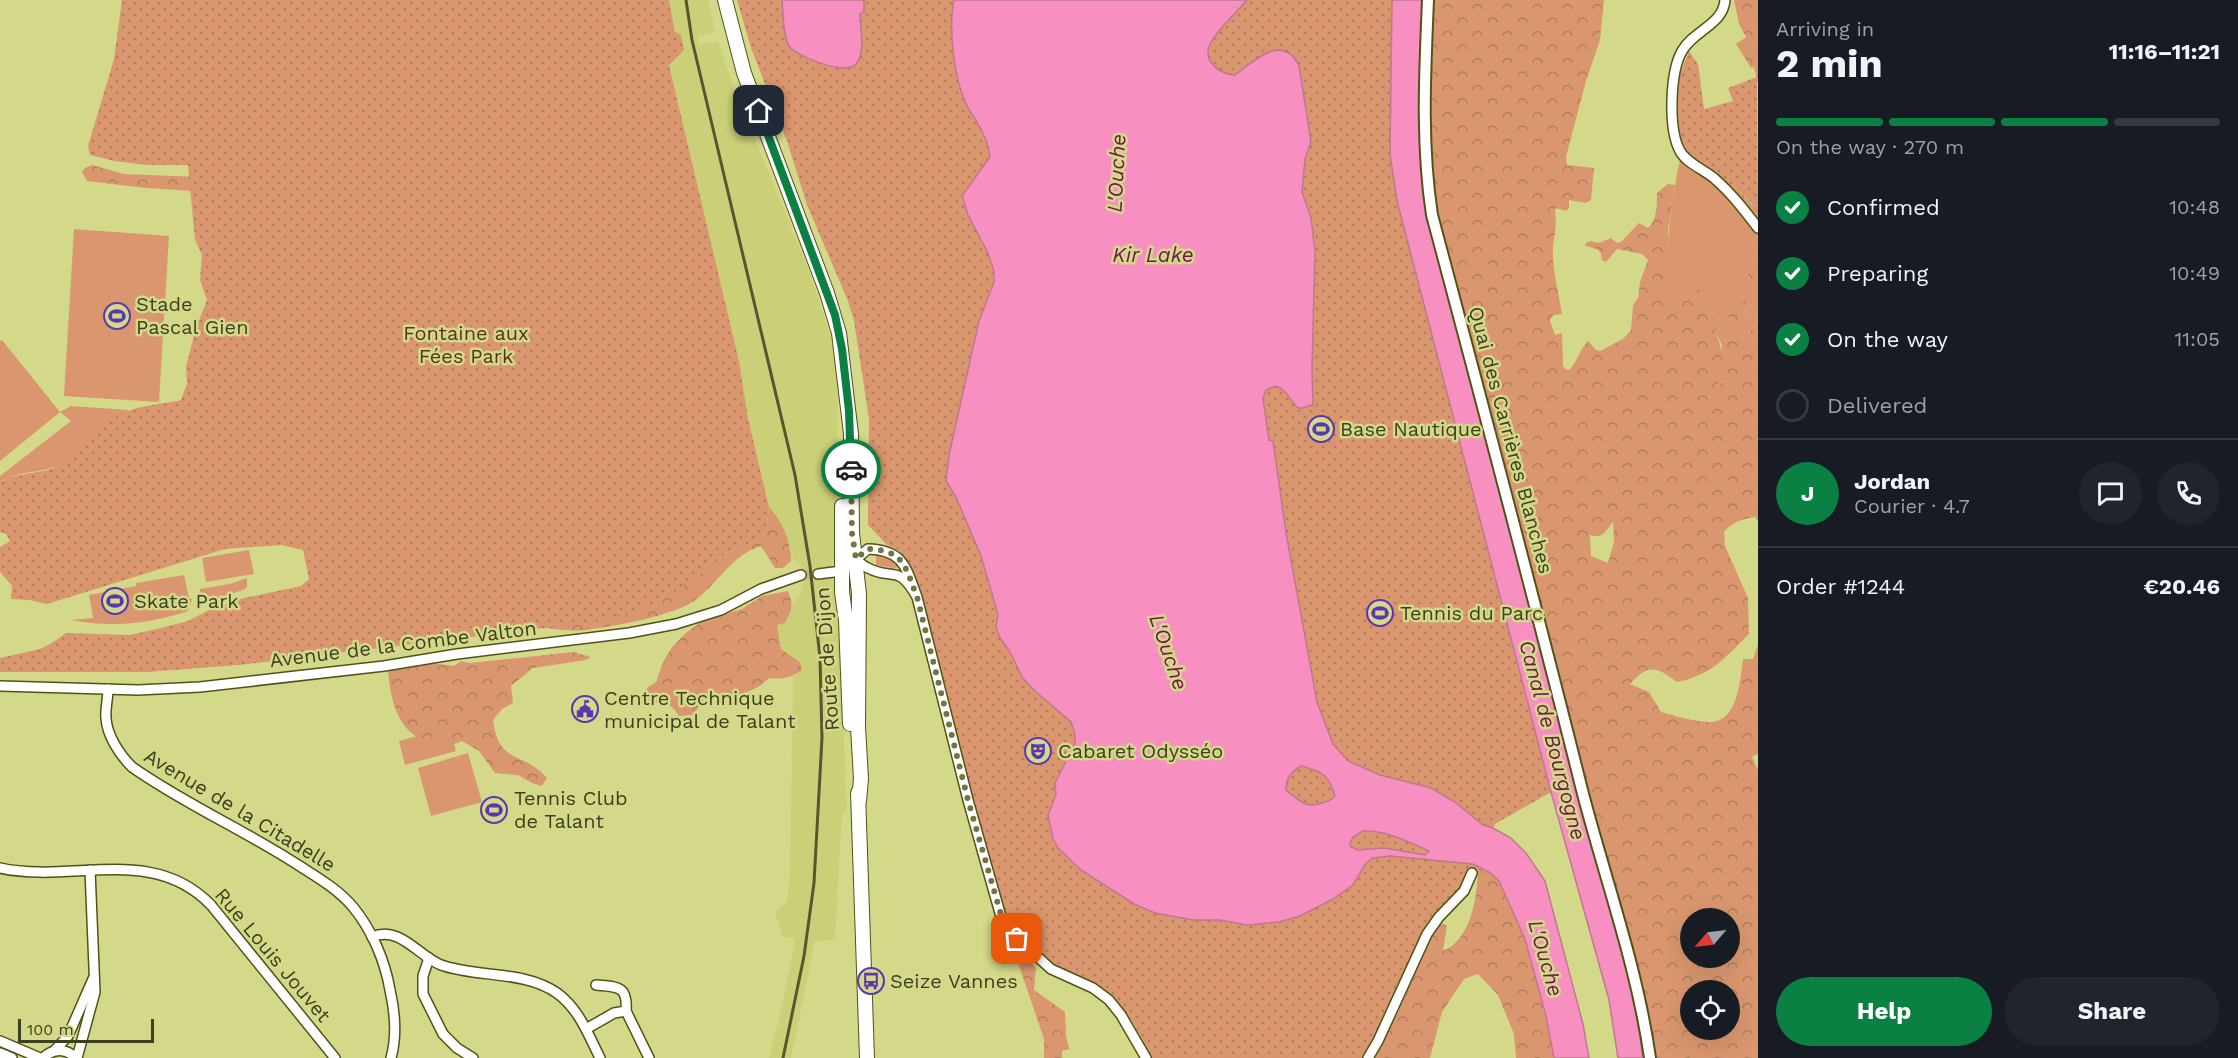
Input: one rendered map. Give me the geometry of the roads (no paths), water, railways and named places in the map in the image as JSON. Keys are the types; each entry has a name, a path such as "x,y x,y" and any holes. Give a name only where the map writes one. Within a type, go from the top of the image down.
{"main road":[{"path":"719,0 732,61 745,98 772,165 782,175"},
{"path":"725,0 744,73 835,315 851,434 852,533 856,559"},
{"path":"745,98 753,108 768,145 776,153"},
{"path":"842,571 844,381"},
{"path":"842,519 848,547 856,559"},
{"path":"842,571 856,559"},
{"name":"Route de Dijon","path":"856,559 859,594 861,779 859,801"},
{"name":"Route de Dijon","path":"842,571 849,594 852,663 859,698"},
{"name":"Route de Dijon","path":"842,571 850,720 859,801 867,1058"}],"street":[{"name":"Quai des Carrières Blanches","path":"1428,0 1424,132 1425,172 1432,215 1589,815 1633,968 1650,1058"},
{"path":"1725,0 1724,10 1682,51 1673,83 1674,128 1680,152 1714,178 1758,228"},
{"path":"917,597 904,579 898,575 867,568 856,559 868,549 886,550 895,554 902,561 917,597 968,800 1009,945"},
{"path":"818,574 842,571"},
{"name":"Avenue de la Combe Valton","path":"0,686 108,689 201,687 384,666 457,654 629,633 676,624 721,610 760,589 801,575"},
{"name":"Avenue de la Citadelle","path":"108,689 105,719 113,741 123,758 132,767 274,849 328,884 354,908 372,937 388,974 395,1012 391,1058"},
{"name":"Rue Louis Jouvet","path":"0,868 34,872 90,870 150,872 172,877 193,889 211,905 335,1058"},
{"path":"54,1051 67,1052 77,1058 95,992 90,870"},
{"path":"1368,1058 1427,934 1438,917 1464,891 1472,873"},
{"path":"1004,925 1051,969 1093,988 1109,1000 1121,1015 1146,1058"},
{"path":"372,937 380,934 404,939 429,958 468,972 529,980 548,987 571,1005 600,1058"},
{"path":"429,958 423,976 423,994 443,1034 457,1048 473,1058"},
{"path":"0,1041 41,1058 54,1051 68,1036 94,977"},
{"path":"596,985 618,987 623,991 627,1000 626,1011 650,1058"},
{"path":"586,1029 614,1013 626,1011"},
{"path":"0,1053 12,1058"}],"water":[{"path":"782,0 864,0 864,11 860,14 862,47 856,64 842,68 822,64 801,55 789,46"},
{"name":"Kir Lake","path":"954,0 1247,0 1213,39 1208,50 1210,61 1218,69 1235,75 1259,57 1277,50 1285,51 1292,56 1299,66 1311,142 1305,159 1302,192 1311,218 1315,251 1313,405 1297,407 1280,388 1275,386 1266,390 1263,398 1269,440 1273,441 1286,533 1317,702 1333,744 1348,761 1380,775 1431,788 1455,802 1483,825 1511,838 1526,853 1545,881 1583,1024 1589,1058 1554,1058 1546,1016 1525,939 1499,881 1489,872 1473,864 1390,856 1373,858 1366,863 1353,885 1333,899 1300,916 1279,922 1247,925 1220,920 1193,920 1155,913 1134,904 1081,870 1058,848 1053,839 1048,815 1056,795 1055,783 1075,743 1075,734 1071,722 1022,677 1010,652 1000,638 996,627 998,614 981,556 956,497 946,481 949,455 979,321 994,282 994,271 987,251 968,215 962,196 990,157 980,127 964,100 956,72 952,41","holes":["1301,766 1324,775 1333,789 1334,798 1311,805 1302,802 1286,790 1290,776","1363,831 1389,835 1429,851 1425,855 1384,848 1358,850 1351,847 1353,837"]},
{"name":"Canal de Bourgogne","path":"1392,0 1422,0 1420,154 1426,208 1579,795 1631,977 1643,1058 1618,1058 1609,1000 1551,792 1397,201 1390,154"}],"tunnel":[{"path":"801,575 818,574"}],"railway":[{"path":"686,0 692,40 795,475 810,566 820,658 822,738 814,883 804,956 783,1058"}],"place":[{"name":"Stade Pascal Gien","path":"117,316"},
{"name":"Base Nautique","path":"1321,429"},
{"name":"Skate Park","path":"115,601"},
{"name":"Tennis du Parc","path":"1380,613"},
{"name":"Centre Technique municipal de Talant","path":"585,709"},
{"name":"Cabaret Odysséo","path":"1038,751"},
{"name":"Tennis Club de Talant","path":"494,810"},
{"name":"Seize Vannes","path":"871,981"}],"water label":[{"name":"L'Ouche","path":"1116,173"},
{"name":"L'Ouche","path":"1169,652"},
{"name":"L'Ouche","path":"1546,958"}],"park label":[{"name":"Fontaine aux Fées Park","path":"466,344"}]}
